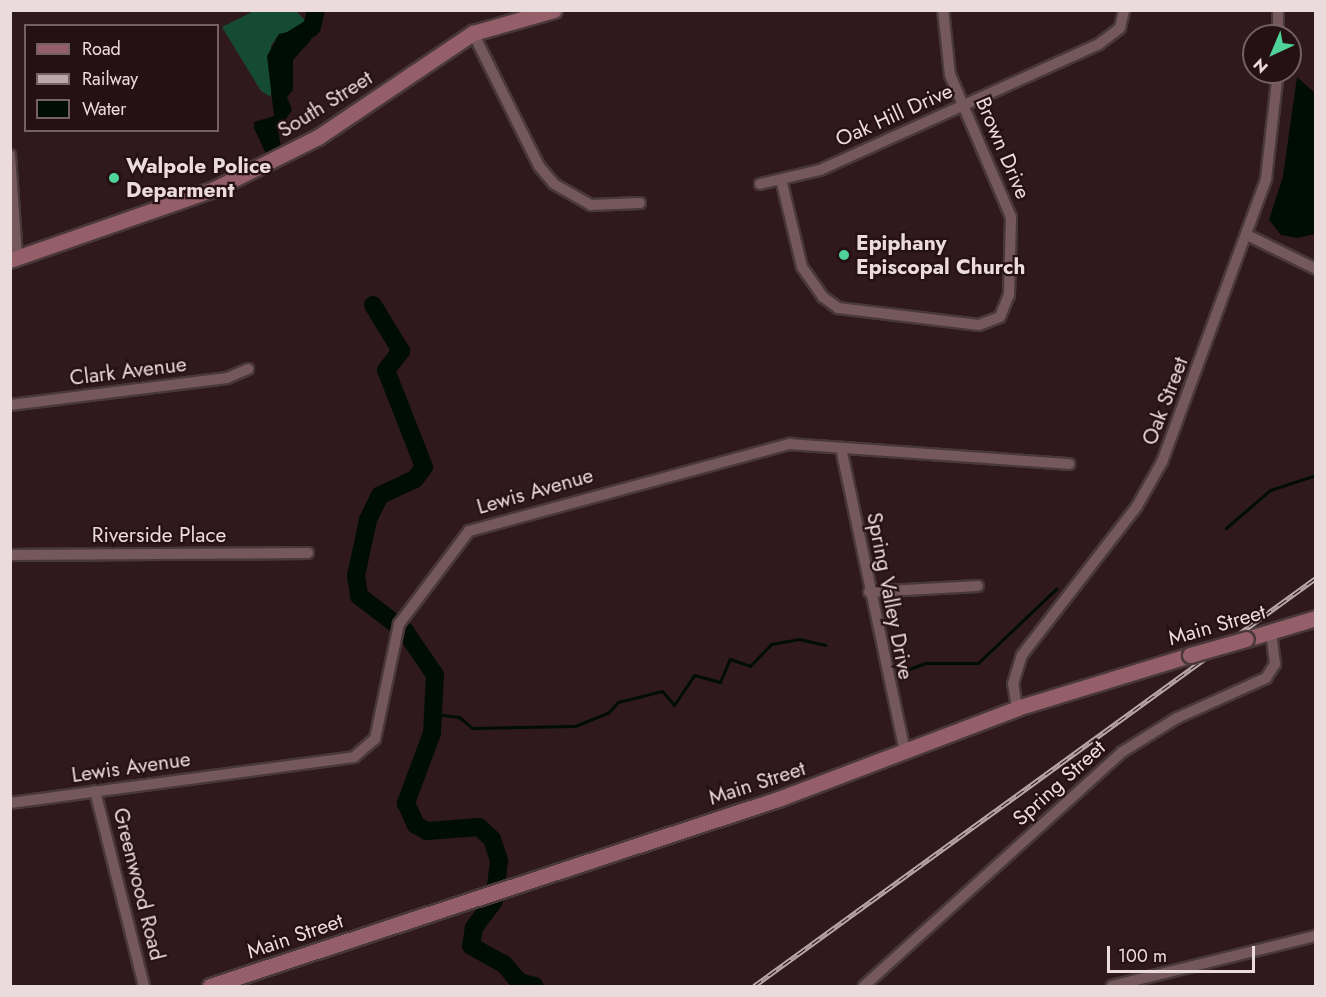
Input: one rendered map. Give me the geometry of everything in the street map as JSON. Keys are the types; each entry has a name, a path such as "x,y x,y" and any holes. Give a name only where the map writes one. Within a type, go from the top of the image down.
{"main road":[{"name":"South Street","path":"14,259 173,206 299,147 473,33 554,10"},
{"name":"Main Street","path":"210,987 905,751 1017,708 1316,618"}],"street":[{"name":"Brown Drive","path":"782,183 802,267 823,297 838,308 989,323 1007,308 1011,217 946,63 943,10"},
{"name":"Oak Hill Drive","path":"760,184 782,183 964,106 1099,44 1120,28 1124,10"},
{"path":"473,33 539,166 554,184 591,204 640,203"},
{"name":"Oak Street","path":"1017,708 1013,684 1022,655 1153,482 1247,235 1269,164 1277,84"},
{"path":"10,155 14,259"},
{"path":"1247,235 1316,269"},
{"name":"Clark Avenue","path":"10,405 226,378 249,369"},
{"name":"Lewis Avenue","path":"10,802 354,757 375,739 398,628 470,531 756,449 790,444 1069,464"},
{"name":"Spring Valley Drive","path":"841,448 869,592 905,751"},
{"name":"Riverside Place","path":"10,555 308,553"},
{"path":"869,592 978,586"},
{"name":"Spring Street","path":"864,987 1122,753 1177,718 1266,678 1275,664 1271,631"},
{"name":"Greenwood Road","path":"95,791 144,987"},
{"path":"1112,987 1316,936"}],"green space":[{"path":"295,10 312,27 279,34 271,46 271,97 261,91 222,27 254,11"}],"water":[{"path":"312,27 311,40 293,60 293,90 287,97 292,110 278,130 281,148 267,156 254,128 254,122 274,116 267,56 279,34"},
{"path":"1302,81 1316,94 1315,234 1297,238 1281,235 1269,220 1283,176 1296,84 1302,84"}],"waterway":[{"path":"293,39 312,27 316,10"},
{"path":"373,305 401,351 386,370 424,467 415,479 380,495 368,520 356,576 359,596 405,631 435,675 432,733 406,803 416,825 427,831 479,827 492,839 499,861 494,901 474,928 471,946 504,964 519,982 535,986"},
{"path":"1226,528 1270,490 1316,475"},
{"path":"898,673 926,663 978,663 1056,589"},
{"path":"435,714 459,717 472,728 575,726 608,713 618,702 662,691 674,705 694,675 720,682 730,659 750,666 771,644 799,639 825,645"}],"railway":[{"path":"754,986 1316,578"}],"place":[{"name":"Walpole Police Deparment","path":"114,178"},
{"name":"Epiphany Episcopal Church","path":"844,255"}]}
